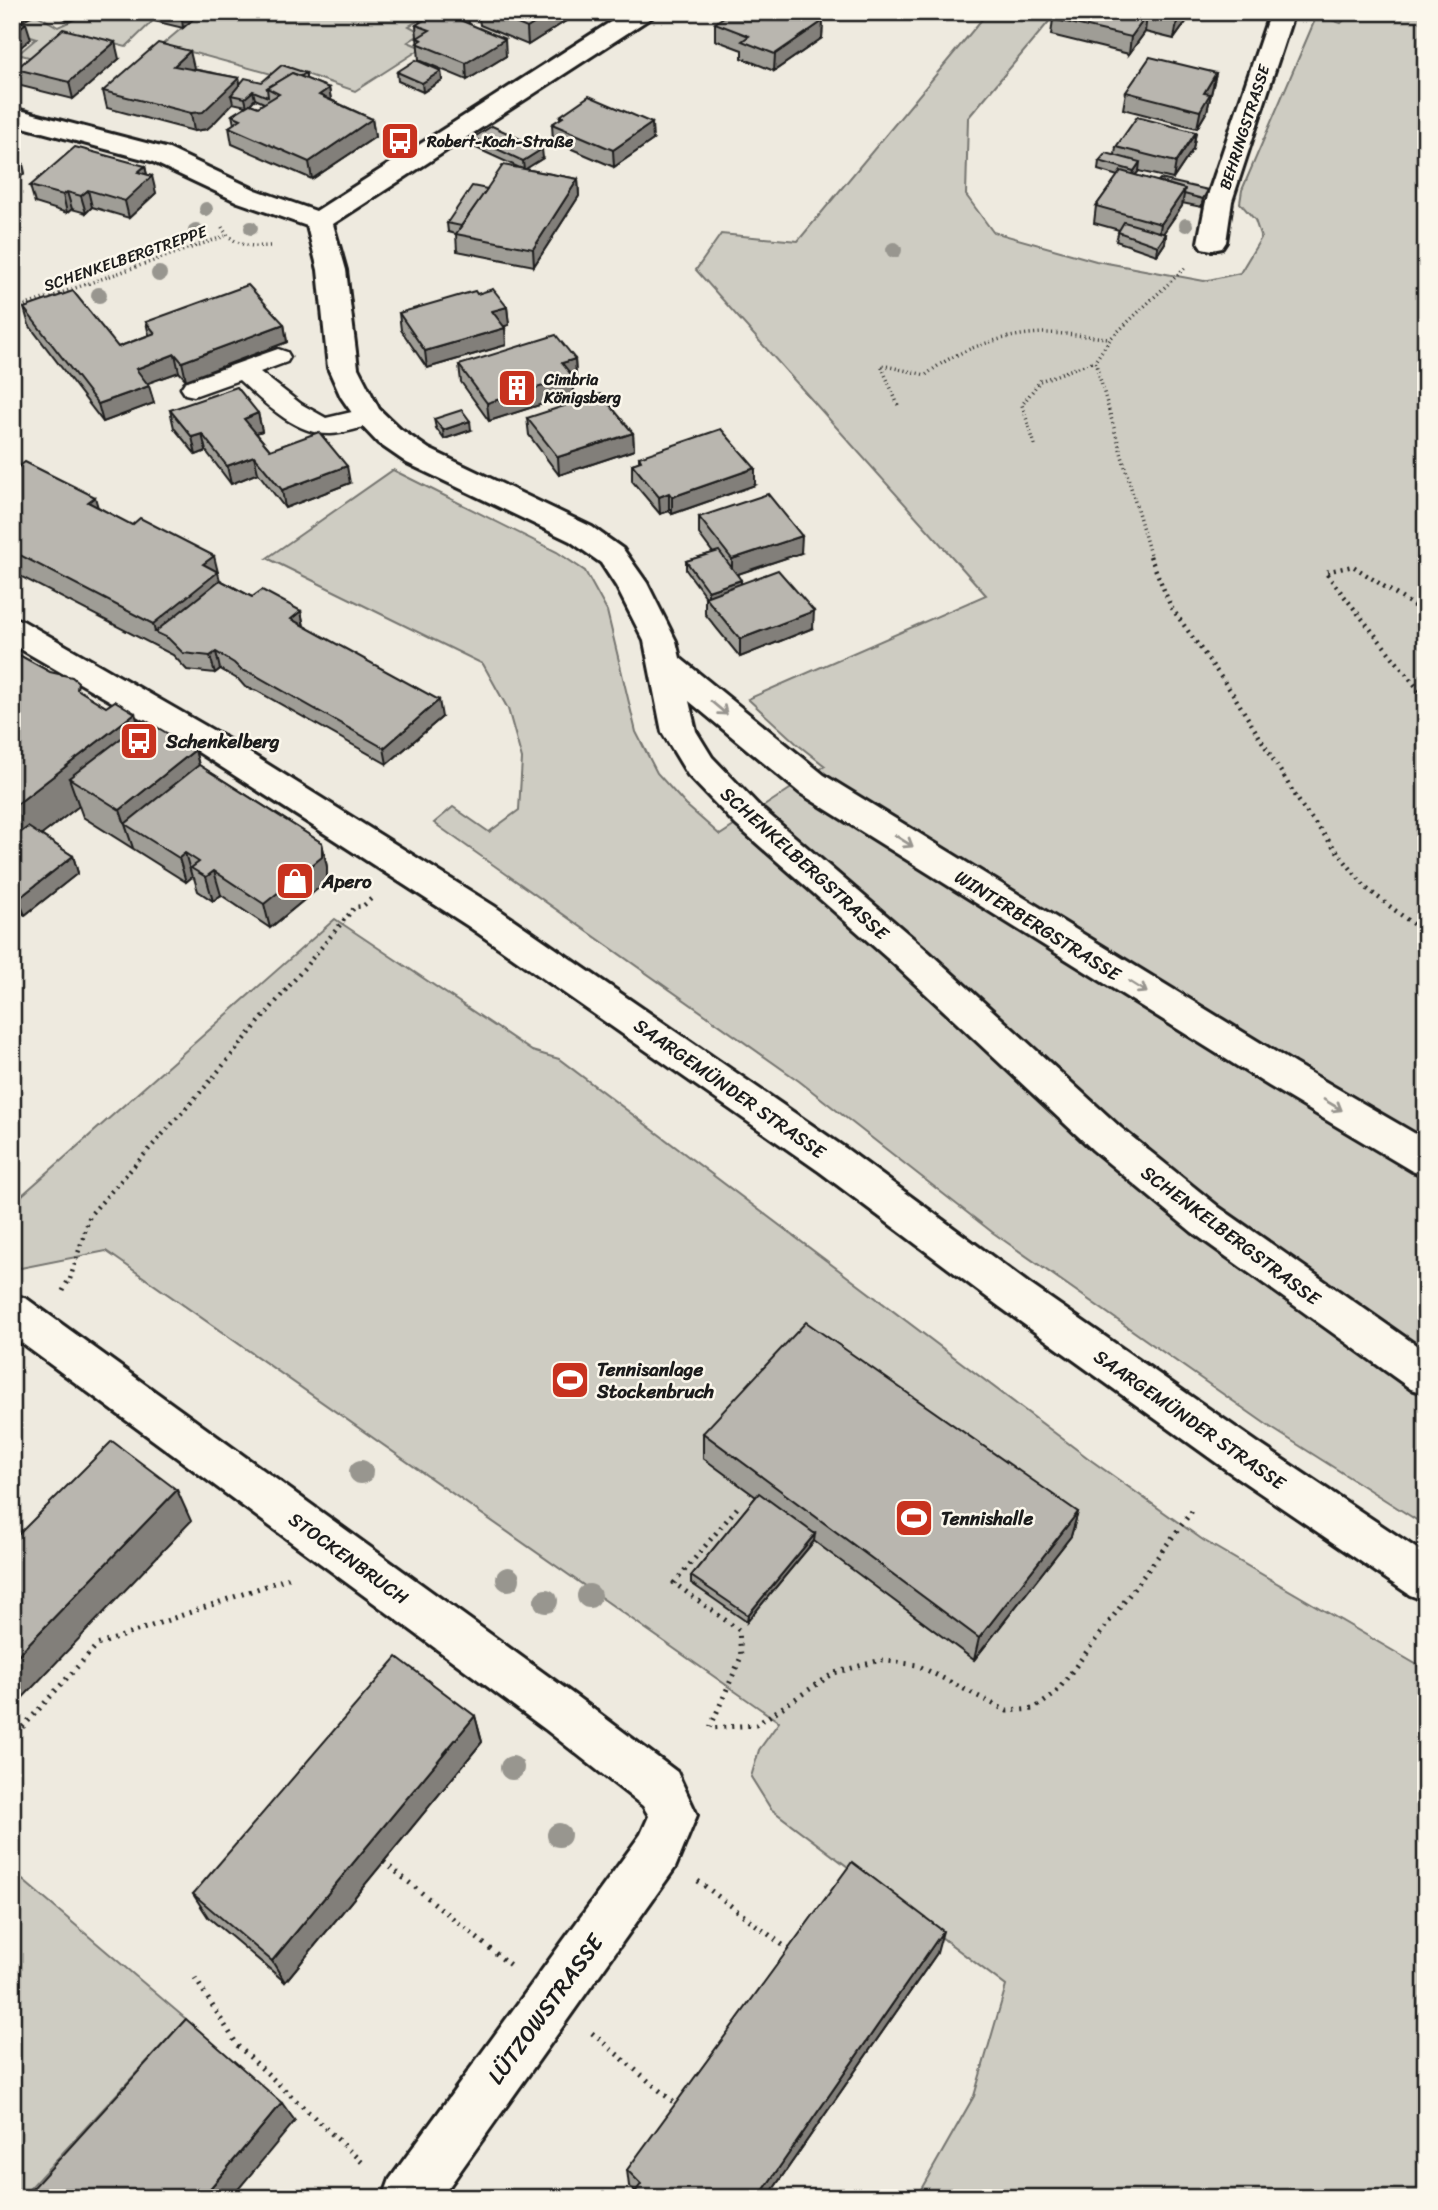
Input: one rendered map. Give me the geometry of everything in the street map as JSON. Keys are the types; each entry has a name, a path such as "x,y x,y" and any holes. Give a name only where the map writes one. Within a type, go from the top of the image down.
{"street":[{"path":"12,116 160,155 247,196 319,221 643,12"},
{"name":"BEHRINGSTRASSE","path":"1212,242 1219,201 1282,12"},
{"name":"SCHENKELBERGSTRASSE","path":"319,221 332,270 344,368 356,397 369,416 389,436 418,456 581,534 612,556 631,583 660,641 679,732 700,766 748,816 908,956 1107,1139 1206,1220 1426,1376"},
{"name":"SAARGEMÜNDER STRASSE","path":"12,629 215,747 481,916 834,1161 1014,1295 1243,1457 1426,1580"},
{"name":"WINTERBERGSTRASSE","path":"667,665 812,784 1282,1075 1426,1160"},
{"name":"STOCKENBRUCH","path":"25,1321 660,1789 666,1833"},
{"name":"LÜTZOWSTRASSE","path":"390,2184 552,1999 666,1833"}],"lane":[{"path":"194,388 278,357"},
{"path":"243,370 263,389 318,425 340,426 369,416"}],"path":[{"name":"SCHENKELBERGTREPPE","path":"12,310 225,236 239,244 275,246"},
{"path":"1035,445 1022,405 1040,381 1095,361 1111,338 1212,242"},
{"path":"898,405 881,365 926,375 936,365 948,360 1034,334 1111,338"},
{"path":"1095,361 1145,545 1171,607 1233,694 1303,808 1366,888 1426,934"},
{"path":"1426,614 1353,566 1325,572 1426,699"},
{"path":"25,1321 69,1281 90,1215 205,1087 355,907 363,906 379,893"},
{"path":"737,1508 674,1583 739,1630 741,1657 709,1728 756,1725 834,1674 881,1660 917,1665 1007,1711 1034,1709 1055,1695 1192,1511"},
{"path":"12,1740 97,1645 348,1557"},
{"path":"666,1833 797,1956"},
{"path":"384,1862 685,2112"},
{"path":"195,1978 238,2046 390,2184"}],"shaded area":[{"path":"91,12 162,12 126,47 70,33 39,60 18,54 37,38 12,30 12,25 35,14 58,27"},
{"path":"201,12 473,12 455,24 430,14 409,26 422,33 408,42 422,48 355,91 286,67 275,75 191,52 179,62 151,54"},
{"path":"988,12 1057,12 968,118 966,195 993,232 1096,261 1204,281 1240,273 1261,238 1255,220 1240,203 1242,190 1317,15 1341,23 1352,12 1426,12 1426,1526 1270,1427 992,1232 799,1081 434,823 453,807 489,832 519,810 522,759 508,709 483,664 267,558 393,470 557,552 585,571 607,611 636,732 657,773 686,805 720,835 825,766 748,699 986,595 696,270 721,234 798,241"},
{"path":"335,919 532,1051 559,1059 1092,1461 1203,1540 1426,1670 1426,2198 916,2198 974,2096 1006,1986 771,1809 751,1777 759,1750 779,1722 106,1251 21,1268 12,1263 12,1204"},
{"path":"12,1871 186,2019 21,2198 12,2198"}],"building":[{"path":"154,12 190,12 182,19"},
{"path":"433,12 462,12 468,15 460,20 505,39 466,63 417,43 422,40 417,38 430,30 416,25 435,13"},
{"path":"488,12 553,12 527,28"},
{"path":"731,12 801,12 823,21 775,54 742,41 749,36 715,23"},
{"path":"1058,12 1184,12 1177,22 1147,15 1131,37 1053,19"},
{"path":"12,20 26,23 12,34"},
{"path":"63,29 115,42 69,82 16,69"},
{"path":"158,43 190,51 174,66 239,78 203,112 191,113 103,91"},
{"path":"1150,57 1216,73 1204,93 1210,94 1200,111 1126,92"},
{"path":"416,60 441,71 422,83 397,72"},
{"path":"282,65 306,73 301,76 292,73 267,88 268,97 253,91 245,98 231,95 245,78 262,82"},
{"path":"292,73 329,88 319,95 372,119 309,162 229,127 241,119 232,115 250,104 258,107 279,94 267,88"},
{"path":"589,96 652,123 613,150 552,124"},
{"path":"1137,117 1196,132 1176,162 1116,147"},
{"path":"492,126 542,149 523,161 473,138"},
{"path":"75,147 145,166 138,172 152,176 125,201 88,190 81,196 67,192 63,195 30,186"},
{"path":"1106,153 1140,162 1134,171 1099,161"},
{"path":"12,161 23,164 12,173"},
{"path":"503,165 578,179 533,249 456,234"},
{"path":"1121,171 1185,189 1161,224 1096,206"},
{"path":"1160,179 1208,190 1203,199 1184,194 1185,189 1158,181"},
{"path":"472,186 487,189 461,226 447,223"},
{"path":"1124,222 1166,234 1158,246 1118,232"},
{"path":"248,285 284,324 182,362 175,354 136,369 149,386 98,404 24,308 73,291 118,347 155,333 146,322"},
{"path":"493,289 507,307 492,311 505,328 425,351 399,313 475,291 477,294"},
{"path":"556,335 575,359 562,363 573,377 487,403 459,365"},
{"path":"237,387 258,413 244,419 270,450 319,432 347,466 282,490 254,456 227,466 202,434 192,437 170,410"},
{"path":"601,394 633,433 558,457 527,418"},
{"path":"462,410 470,421 443,430 434,419"},
{"path":"721,429 755,468 672,497 669,493 659,497 632,464 641,461 639,457"},
{"path":"25,462 95,497 88,502 132,525 140,518 214,556 203,564 218,572 153,624 12,551 12,466 17,468"},
{"path":"768,494 802,536 732,559 699,517"},
{"path":"719,551 741,580 708,591 686,561"},
{"path":"778,570 814,611 740,639 705,597"},
{"path":"220,580 252,597 262,590 301,611 291,619 439,700 384,748 253,674 241,670 216,652 210,656 183,653 168,638 155,632"},
{"path":"12,651 50,672 72,677 78,682 77,689 106,707 115,701 135,713 12,808"},
{"path":"145,720 195,750 120,810 69,778"},
{"path":"199,765 322,843 322,857 264,904 214,871 206,877 191,868 199,862 185,853 179,858 125,824"},
{"path":"28,827 73,856 18,899 12,895 12,839"},
{"name":"Tennishalle","path":"806,1322 1078,1512 979,1638 703,1433"},
{"path":"112,1441 177,1490 12,1661 12,1541"},
{"path":"759,1493 815,1534 748,1615 691,1576"},
{"path":"397,1657 475,1716 272,1961 193,1894"},
{"path":"852,1862 943,1931 758,2198 631,2198 641,2184 627,2170"},
{"path":"186,2019 282,2103 202,2198 24,2198"}],"place":[{"name":"Robert-Koch-Straße","path":"400,141"},
{"name":"Cimbria Königsberg","path":"517,388"},
{"name":"Schenkelberg","path":"139,741"},
{"name":"Apero","path":"295,881"},
{"name":"Tennisanlage Stockenbruch","path":"570,1380"},
{"name":"Tennishalle","path":"914,1518"}]}
